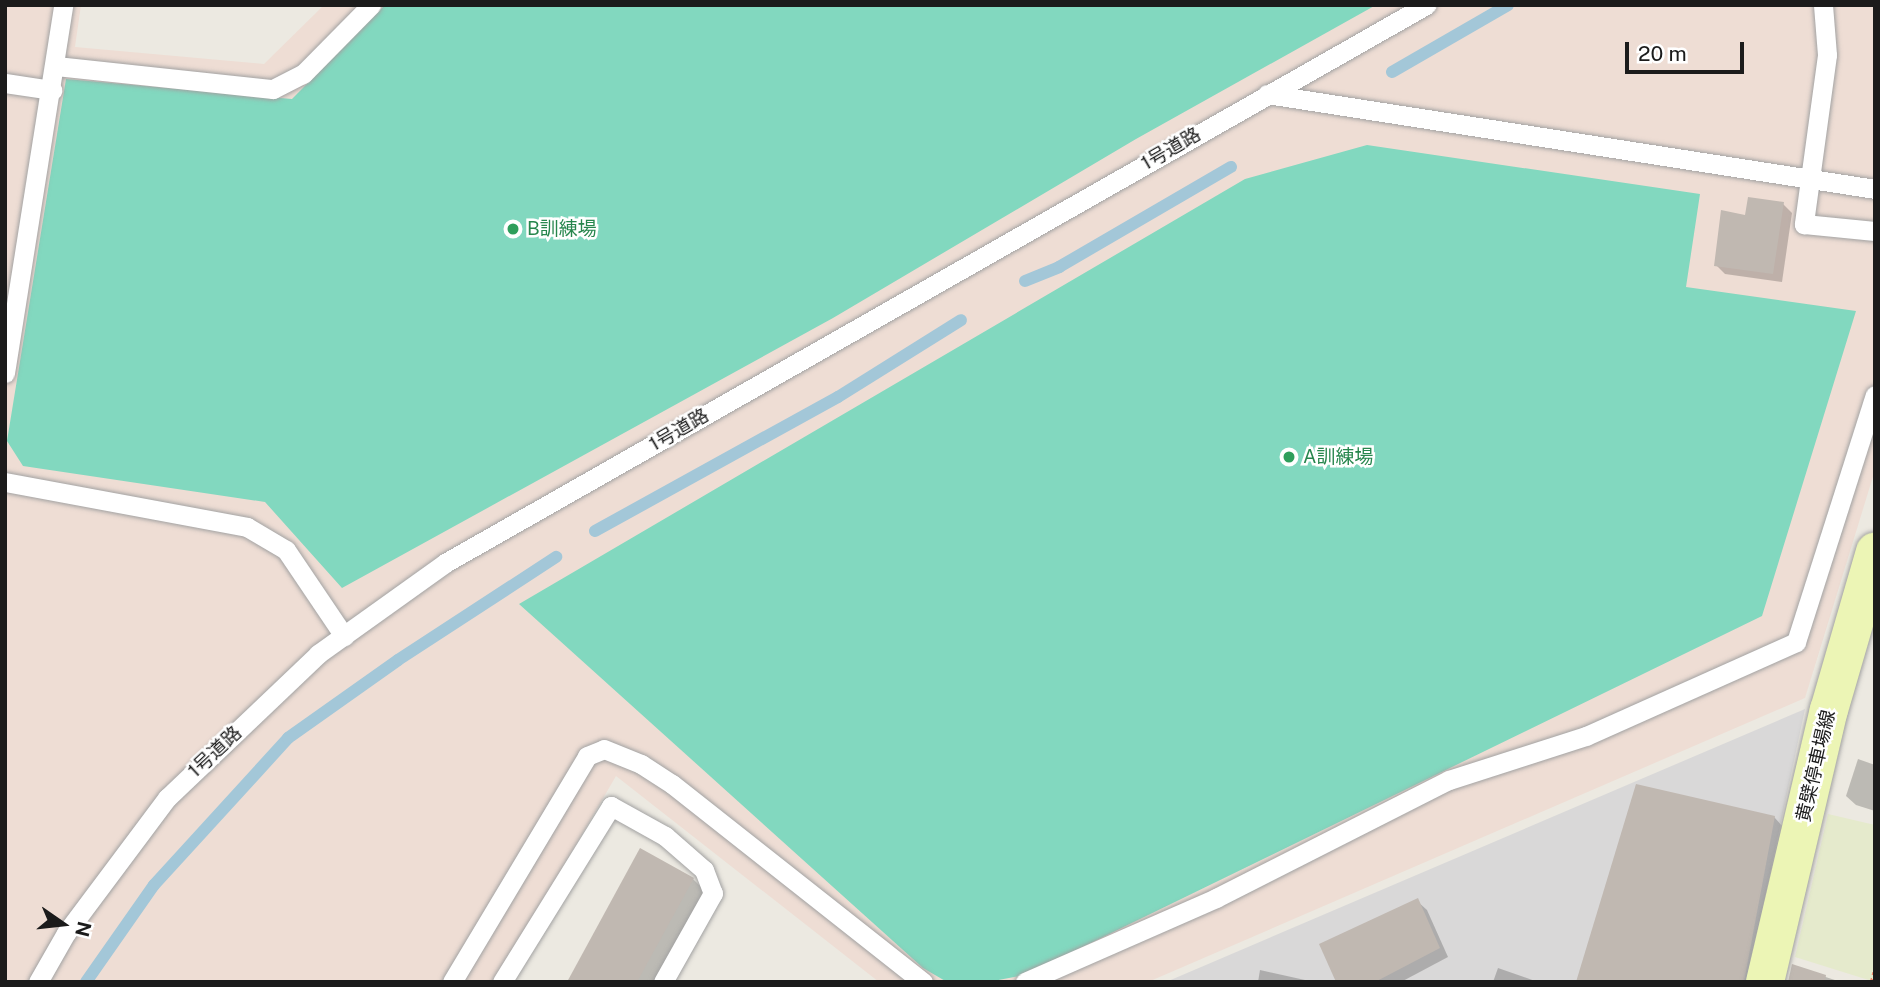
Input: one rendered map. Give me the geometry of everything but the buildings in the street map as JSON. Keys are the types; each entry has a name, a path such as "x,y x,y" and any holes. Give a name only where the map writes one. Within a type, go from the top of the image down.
{"main road":[{"name":"黄檗停車場線","path":"1765,982 1829,710 1875,552"}],"lane":[{"path":"5,373 10,318 52,90 63,5"},
{"path":"56,66 273,89 303,74 371,5"},
{"name":"1号道路","path":"38,982 65,933 167,798 318,654 445,563 1426,5"},
{"path":"1824,5 1828,55 1804,224 1875,231"},
{"path":"5,83 52,90"},
{"path":"1267,94 1875,189"},
{"path":"1025,982 1216,898 1449,780 1586,736 1796,642 1875,394"},
{"path":"5,481 247,527 286,550 344,636"},
{"path":"452,982 587,756 604,749 641,764 672,784 923,982"},
{"path":"502,982 611,806 665,836 704,870 713,892 663,982"}],"path":[{"path":"1872,982 1875,971"}],"shaded area":[{"path":"5,5 81,5 75,47 264,64 324,5 1875,5 1875,470 1805,698 1148,982 879,982 616,776 496,982 5,982"},
{"path":"1805,709 1747,982 1166,982"}],"green space":[{"name":"B訓練場","path":"385,5 1376,5 1136,139 833,318 342,588 265,502 23,466 7,441 66,79 292,99"},
{"name":"A訓練場","path":"1367,145 1700,194 1686,287 1856,311 1762,616 1025,975 988,982 947,982 923,968 519,604 1245,179"},
{"path":"1828,814 1875,825 1875,982 1795,957"}],"waterway":[{"path":"1392,72 1508,5"},
{"path":"1025,281 1059,267 1231,167"},
{"path":"595,531 838,397 961,320"},
{"path":"86,982 154,885 288,738 398,660 556,557"}],"place":[{"name":"B訓練場","path":"513,229"},
{"name":"A訓練場","path":"1289,457"}]}
